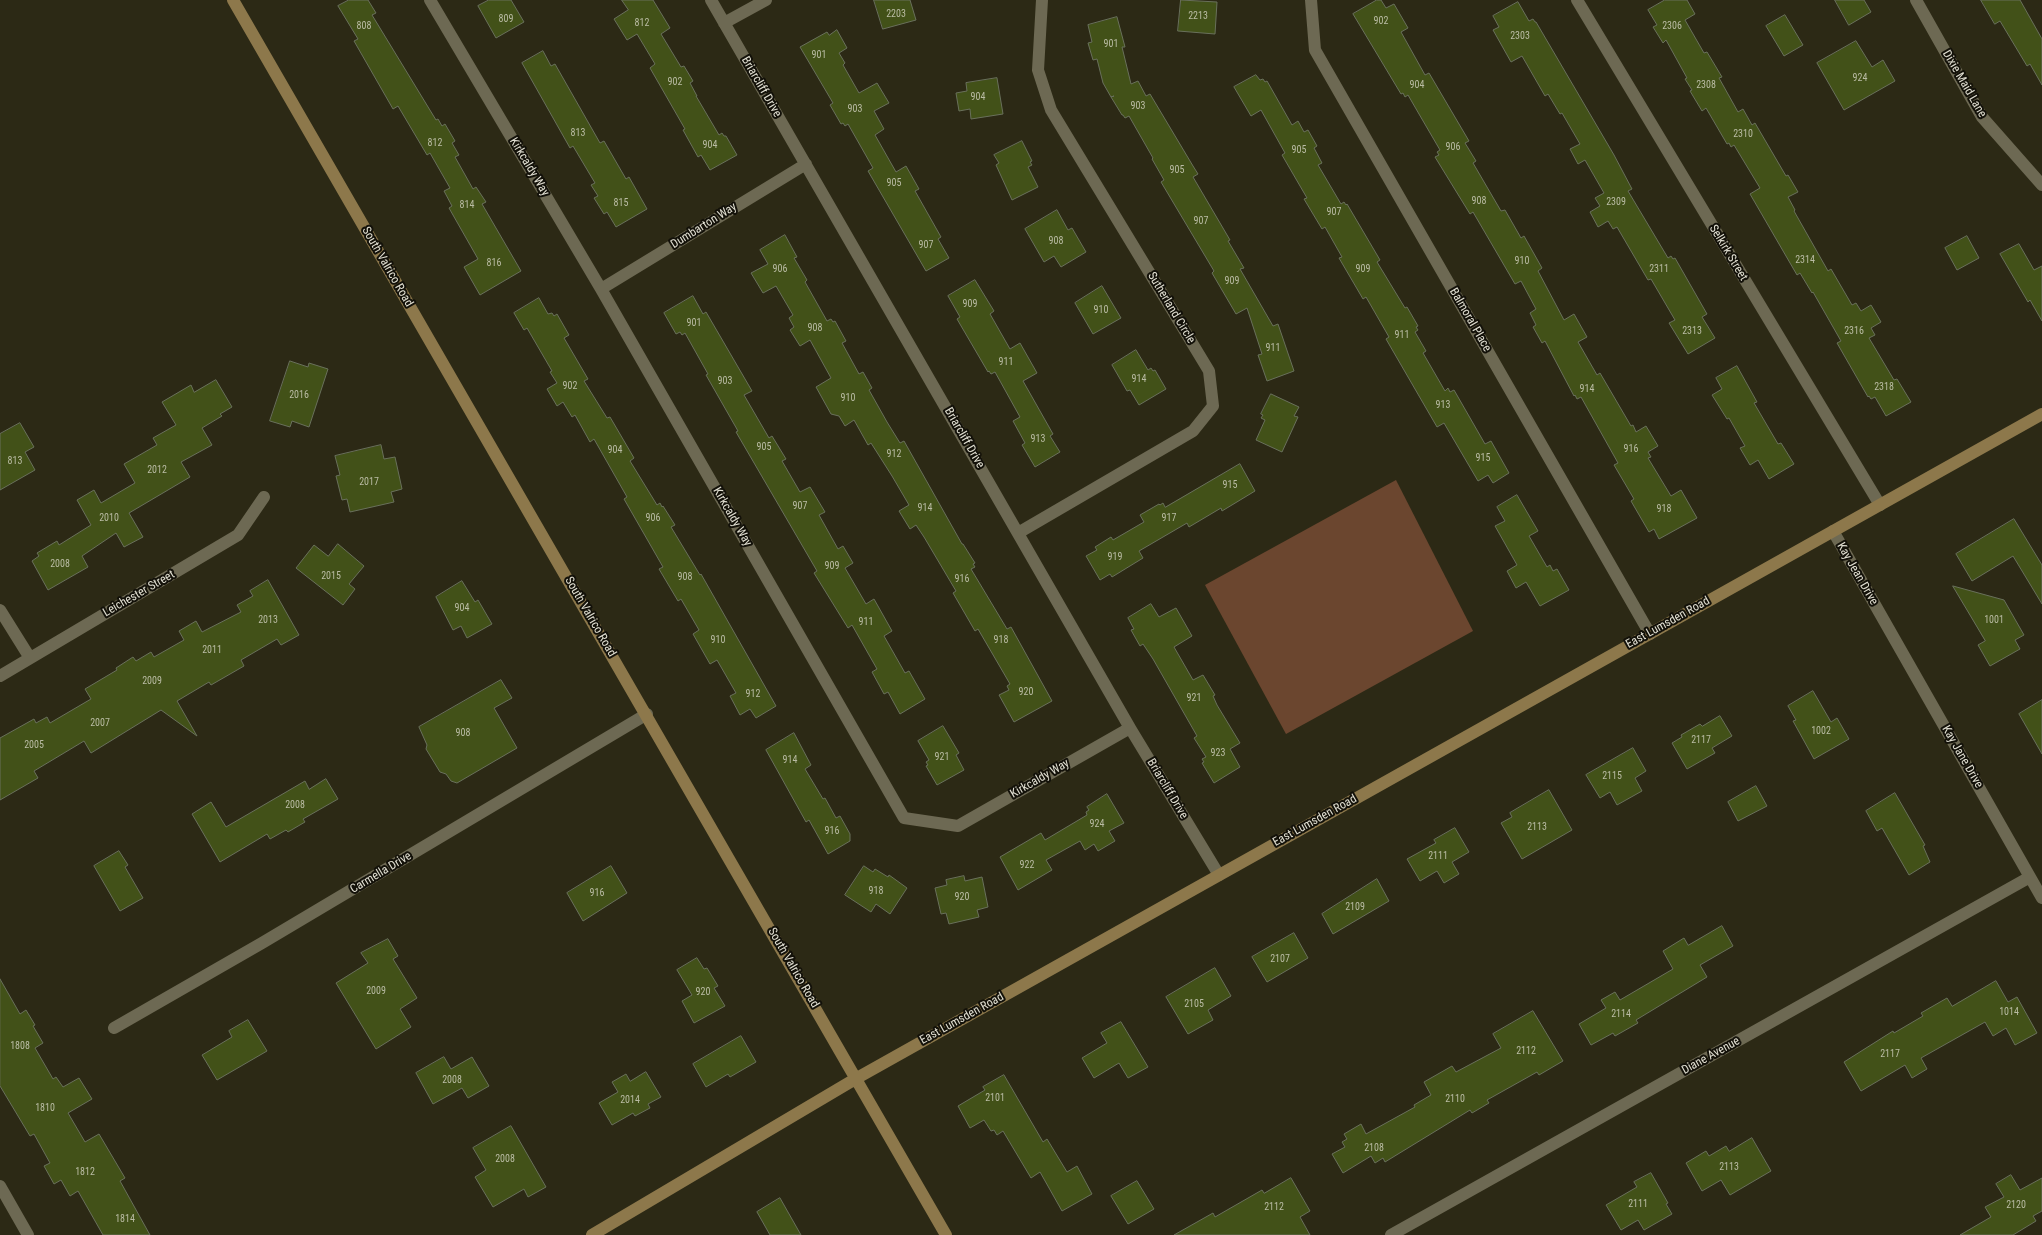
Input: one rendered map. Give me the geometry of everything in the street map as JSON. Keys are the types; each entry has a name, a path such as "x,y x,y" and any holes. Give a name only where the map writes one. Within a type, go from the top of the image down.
{"street":[{"name":"South Valrico Road","path":"233,0 946,1235"},
{"name":"Kirkcaldy Way","path":"430,0 601,289 904,818 958,826 1130,728"},
{"name":"Briarcliff Drive","path":"711,0 1130,728 1219,875"},
{"path":"724,23 766,0"},
{"name":"Sutherland Circle","path":"1018,533 1193,431 1213,406 1210,371 1051,110 1038,70 1042,0"},
{"name":"Balmoral Place","path":"1311,0 1315,50 1650,634"},
{"name":"Selkirk Street","path":"1577,0 1880,505"},
{"name":"Dixie Maid Lane","path":"1916,0 1982,117 2042,185"},
{"name":"Dumbarton Way","path":"601,289 806,164"},
{"name":"East Lumsden Road","path":"592,1235 857,1078 2042,414"},
{"name":"Leichester Street","path":"0,676 238,535 264,497"},
{"name":"Kay Jean Drive","path":"1833,531 1882,616"},
{"path":"0,610 30,658"},
{"name":"Kay Jane Drive","path":"1882,616 2042,898"},
{"name":"Carmella Drive","path":"114,1028 270,938 646,714"},
{"name":"Diane Avenue","path":"1391,1235 2030,877"},
{"path":"0,1186 28,1235"}],"shaded area":[{"path":"1396,480 1473,631 1286,734 1205,585"}],"building":[{"path":"349,0 368,0 376,13 372,15 436,120 438,119 442,126 445,124 455,141 452,143 459,155 455,157 473,189 476,187 486,202 482,204 521,271 480,295 464,267 478,259 449,208 452,206 444,191 450,188 430,153 427,155 398,106 393,109 354,41 358,39 338,6"},
{"path":"489,0 511,0 524,22 496,38 478,6"},
{"path":"622,0 653,0 670,28 661,34 681,67 684,66 693,81 690,83 696,96 719,135 722,133 726,136 737,155 710,170 701,155 698,157 683,130 685,129 650,68 655,64 637,34 627,40 614,19 628,10"},
{"path":"874,0 910,0 916,20 883,29"},
{"path":"1181,0 1217,2 1215,34 1178,31"},
{"path":"1377,0 1381,0 1386,8 1394,4 1408,28 1401,32 1425,75 1429,73 1469,141 1465,143 1476,161 1473,163 1501,211 1505,210 1521,238 1524,236 1542,268 1538,271 1564,320 1574,314 1587,337 1578,342 1597,375 1600,373 1636,432 1646,426 1658,446 1648,452 1651,457 1648,458 1671,496 1681,490 1697,518 1659,539 1654,529 1649,532 1631,501 1634,499 1614,465 1618,463 1581,397 1577,399 1574,396 1545,341 1542,343 1533,327 1536,325 1530,313 1536,309 1521,281 1515,284 1473,212 1470,214 1435,157 1439,155 1437,152 1440,150 1408,95 1405,97 1403,93 1401,94 1353,14"},
{"path":"1665,0 1687,0 1695,14 1685,20 1704,53 1707,52 1722,77 1719,78 1738,112 1743,109 1752,125 1755,123 1786,176 1788,175 1798,192 1788,197 1828,271 1831,269 1852,305 1856,303 1861,311 1871,305 1881,322 1871,328 1875,335 1869,338 1894,380 1897,379 1911,402 1886,416 1875,397 1871,399 1868,397 1837,343 1841,341 1813,292 1800,273 1797,275 1750,194 1760,188 1734,145 1731,147 1729,143 1727,144 1706,108 1702,111 1690,91 1692,90 1685,79 1687,78 1666,40 1663,43 1653,27 1657,25 1648,10"},
{"path":"1835,0 1864,0 1871,12 1849,25"},
{"path":"1981,0 2020,0 2042,39 2042,85 2030,64 2027,66 2000,21 1995,24"},
{"path":"1518,2 1529,21 1533,19 1536,22 1614,155 1632,189 1628,191 1668,258 1671,256 1673,259 1675,258 1707,314 1702,317 1715,338 1688,354 1669,323 1675,320 1651,279 1648,280 1617,227 1613,229 1608,221 1598,227 1590,212 1600,206 1595,198 1604,193 1585,160 1578,164 1570,149 1580,144 1562,113 1560,114 1548,94 1545,96 1522,56 1511,62 1493,30 1499,27 1493,16"},
{"path":"1785,15 1803,45 1784,56 1766,26"},
{"path":"1117,17 1125,47 1122,47 1131,84 1138,81 1146,96 1150,94 1198,174 1193,177 1230,240 1228,241 1244,268 1240,269 1273,326 1278,324 1294,371 1267,381 1258,355 1262,354 1247,308 1236,314 1212,273 1214,271 1161,182 1164,180 1129,116 1125,118 1122,115 1103,83 1097,59 1093,60 1088,43 1092,42 1088,25"},
{"path":"837,30 847,48 839,53 845,63 843,65 859,93 877,83 889,103 874,111 884,129 875,135 896,172 906,166 919,189 915,191 941,237 938,239 949,258 926,271 868,171 873,168 848,124 845,126 843,123 841,124 830,105 833,103 800,47 827,32 829,35"},
{"path":"1856,41 1872,67 1883,60 1895,81 1844,110 1817,63"},
{"path":"543,51 551,66 555,64 600,143 604,141 626,179 629,177 647,209 616,227 607,212 604,214 594,198 598,196 591,185 595,183 573,146 570,148 522,63"},
{"path":"1256,75 1260,80 1267,81 1292,125 1298,121 1304,132 1308,130 1317,146 1314,148 1322,163 1318,165 1341,204 1344,202 1347,204 1380,260 1377,262 1418,326 1416,327 1418,330 1415,332 1426,351 1423,353 1445,391 1448,388 1450,392 1454,390 1485,444 1491,441 1509,473 1493,483 1488,475 1478,481 1444,423 1437,427 1386,339 1389,337 1366,297 1363,299 1339,258 1342,257 1325,227 1322,229 1304,199 1307,198 1282,155 1285,153 1261,110 1251,116 1234,87"},
{"path":"997,78 1003,114 971,119 970,109 959,111 956,93 967,91 966,83"},
{"path":"1022,141 1032,161 1030,162 1032,165 1028,167 1038,187 1012,200 996,165 999,163 994,155"},
{"path":"1057,210 1068,230 1072,228 1086,252 1061,267 1054,256 1044,262 1025,229"},
{"path":"785,235 797,257 794,258 807,280 805,282 827,321 831,319 833,322 835,321 846,341 842,343 859,374 863,372 872,388 869,390 900,443 904,441 962,544 975,563 973,564 975,567 971,569 1007,629 1011,627 1052,701 1014,722 999,695 1009,690 1007,686 1010,684 978,629 975,631 953,593 956,591 924,537 916,525 910,529 899,511 909,505 871,443 868,445 854,420 845,426 839,416 831,414 816,387 831,378 810,340 800,346 790,330 794,327 789,318 793,315 776,286 763,293 751,273 768,264 760,250"},
{"path":"1967,236 1979,258 1957,270 1945,248"},
{"path":"2019,244 2034,270 2042,266 2042,321 2030,300 2028,302 2000,254"},
{"path":"975,280 994,311 990,314 1010,349 1020,343 1037,373 1023,381 1053,434 1050,436 1060,452 1035,467 1022,445 1025,443 1013,421 1020,417 995,372 991,374 988,372 957,319 960,317 948,296"},
{"path":"1102,286 1121,318 1093,334 1075,303"},
{"path":"693,296 703,314 706,312 752,391 744,395 769,438 772,436 786,459 782,461 800,492 810,487 825,512 819,515 838,549 843,546 853,563 845,568 866,604 874,599 892,631 884,636 905,673 909,671 925,699 900,714 888,692 884,694 872,672 877,669 852,625 848,628 814,573 817,571 736,432 738,431 706,375 708,374 685,333 682,335 680,332 676,334 664,313"},
{"path":"539,298 548,314 552,313 554,316 557,314 569,335 564,338 588,379 584,381 607,418 610,417 634,458 630,461 657,505 660,503 663,506 675,525 671,527 701,574 776,706 756,718 750,709 740,715 730,696 736,693 717,660 710,664 693,634 699,630 681,599 678,601 659,569 663,567 624,499 627,497 594,439 590,442 575,415 572,417 563,402 557,406 547,389 557,383 550,372 552,371 527,328 524,330 514,313"},
{"path":"1136,350 1148,370 1151,368 1153,371 1155,370 1166,389 1139,405 1130,390 1127,391 1112,365"},
{"path":"290,361 308,367 309,363 328,369 309,427 292,421 290,427 270,421"},
{"path":"1737,366 1757,402 1754,403 1778,444 1781,443 1794,464 1769,479 1758,460 1750,465 1740,448 1745,446 1729,418 1727,419 1712,395 1722,389 1716,378"},
{"path":"216,380 232,407 220,414 222,416 202,428 212,445 181,462 190,477 129,513 143,537 124,547 116,533 82,556 88,567 48,590 32,561 39,556 37,553 57,541 59,545 91,525 77,500 94,490 101,503 135,483 124,464 157,445 153,438 176,425 162,402 191,385 194,392"},
{"path":"1271,394 1299,407 1294,416 1298,417 1282,452 1256,440 1265,420 1261,418 1263,415 1261,414"},
{"path":"20,423 34,447 25,452 35,470 0,490 0,434"},
{"path":"381,445 384,459 395,457 402,489 391,492 394,502 350,512 347,499 342,500 336,476 340,475 335,456"},
{"path":"1240,464 1255,491 1222,511 1221,508 1189,527 1187,523 1139,551 1143,558 1112,577 1110,574 1100,580 1086,556 1097,550 1095,547 1111,537 1113,540 1144,522 1140,515 1159,504 1163,503 1165,507"},
{"path":"1517,495 1538,531 1529,536 1547,567 1550,565 1553,571 1557,569 1569,590 1540,606 1526,582 1516,588 1507,571 1517,565 1495,526 1505,521 1497,507"},
{"path":"2014,519 2042,565 2042,604 2013,556 1972,581 1956,554"},
{"path":"338,544 364,566 349,584 355,589 343,605 296,568 314,545 328,556"},
{"path":"268,580 299,635 281,645 277,639 241,660 244,666 211,685 209,682 177,701 197,736 161,710 91,753 84,741 34,771 38,778 0,800 0,738 34,719 36,723 47,717 50,723 91,699 85,689 117,670 116,668 133,657 136,661 151,652 154,657 184,640 179,631 196,621 202,632 241,612 237,605 253,596 250,591"},
{"path":"462,581 475,602 478,600 492,624 467,638 461,626 453,630 436,597"},
{"path":"1953,586 2004,600 2024,635 2015,640 2020,649 1990,666 1978,645 1985,641"},
{"path":"1151,604 1159,617 1176,608 1192,636 1174,647 1193,680 1203,675 1215,695 1213,696 1217,705 1240,743 1230,749 1240,767 1214,783 1202,763 1204,762 1202,759 1206,757 1194,738 1197,736 1153,659 1143,644 1140,646 1131,630 1134,629 1128,618"},
{"path":"501,680 512,698 494,708 517,748 457,783 451,781 446,774 440,772 426,749 427,745 419,727"},
{"path":"1813,691 1831,722 1837,718 1849,739 1814,759 1793,721 1796,720 1788,706"},
{"path":"2042,700 2042,754 2019,714"},
{"path":"1720,716 1732,736 1712,748 1715,753 1687,769 1672,743 1682,737 1681,735 1700,724 1702,726"},
{"path":"943,726 959,753 956,755 964,770 937,785 926,766 928,765 926,762 929,760 918,741"},
{"path":"794,733 811,765 805,769 836,818 840,816 850,834 850,841 828,854 809,820 806,822 766,750"},
{"path":"1633,748 1646,771 1635,778 1642,791 1617,805 1610,792 1600,798 1586,775"},
{"path":"326,779 338,799 303,819 305,822 288,832 286,830 270,839 267,834 220,862 192,814 211,802 226,827 305,781 309,789"},
{"path":"1756,786 1767,806 1738,821 1728,802"},
{"path":"1549,790 1572,830 1522,859 1501,823 1512,817 1510,813"},
{"path":"1895,793 1925,845 1923,846 1930,862 1909,875 1882,828 1877,831 1866,811"},
{"path":"1107,794 1124,823 1109,831 1115,841 1098,851 1094,844 1085,850 1080,841 1046,860 1052,870 1018,890 1000,857 1041,833 1045,840 1087,815 1086,812 1089,810 1087,807"},
{"path":"1455,828 1469,852 1452,862 1459,874 1444,883 1437,871 1420,881 1407,859 1436,843 1434,840"},
{"path":"119,851 128,865 125,867 143,898 120,911 94,866"},
{"path":"611,866 627,893 583,921 567,893"},
{"path":"864,866 873,872 875,869 888,877 889,875 907,888 890,914 876,904 871,912 845,895"},
{"path":"964,876 965,881 982,877 988,907 977,910 979,917 949,924 946,913 941,914 935,888 947,885 946,880"},
{"path":"1377,879 1389,901 1333,934 1322,914"},
{"path":"1722,926 1733,946 1700,965 1707,977 1636,1020 1638,1023 1615,1036 1613,1033 1591,1045 1579,1024 1606,1008 1601,1000 1615,992 1620,1000 1673,969 1663,951 1684,938 1688,945"},
{"path":"1294,933 1308,958 1267,982 1252,957"},
{"path":"388,939 398,956 393,959 417,998 400,1009 411,1027 376,1049 336,983 368,963 361,953"},
{"path":"697,958 704,969 707,968 718,986 714,988 725,1006 694,1023 682,1001 692,995 677,970"},
{"path":"1215,968 1231,996 1208,1010 1213,1020 1188,1034 1166,997"},
{"path":"0,979 20,1014 26,1010 35,1025 33,1026 43,1043 35,1048 53,1079 56,1077 63,1087 79,1078 92,1099 68,1113 85,1142 99,1134 125,1178 120,1181 150,1235 103,1235 78,1191 70,1196 61,1180 54,1184 44,1166 50,1163 34,1134 30,1136 0,1086"},
{"path":"1996,981 2008,1002 2017,997 2037,1033 2015,1045 2006,1028 1993,1036 1985,1022 1921,1058 1927,1069 1912,1078 1905,1065 1861,1091 1844,1062 1893,1031 1894,1033 1923,1016 1921,1013 1947,998 1952,1006"},
{"path":"1533,1011 1563,1061 1539,1075 1537,1072 1487,1100 1489,1103 1472,1113 1470,1110 1385,1162 1383,1158 1375,1163 1371,1156 1343,1173 1332,1154 1345,1147 1342,1142 1347,1139 1344,1134 1361,1124 1366,1134 1415,1107 1414,1105 1431,1095 1424,1082 1452,1066 1456,1072 1501,1048 1493,1034"},
{"path":"248,1020 267,1051 217,1080 202,1055 232,1037 229,1031"},
{"path":"1121,1022 1148,1067 1128,1078 1119,1063 1094,1078 1082,1058 1107,1043 1101,1033"},
{"path":"741,1036 756,1062 730,1077 728,1074 706,1087 693,1064"},
{"path":"444,1057 451,1069 472,1057 489,1086 468,1098 462,1088 433,1104 416,1073"},
{"path":"646,1072 661,1097 648,1104 650,1108 635,1116 633,1113 612,1125 599,1103 618,1092 612,1082 626,1074 630,1081"},
{"path":"1004,1075 1043,1142 1047,1139 1067,1172 1077,1166 1092,1194 1062,1211 1040,1172 1031,1178 1003,1131 997,1135 994,1130 991,1131 984,1120 970,1128 958,1106 985,1090 983,1087"},
{"path":"511,1126 546,1187 528,1197 524,1189 493,1207 475,1177 486,1170 473,1148"},
{"path":"1752,1138 1771,1171 1730,1195 1721,1180 1702,1191 1686,1163 1706,1151 1709,1156 1726,1146 1729,1151"},
{"path":"1651,1173 1672,1214 1644,1230 1638,1220 1621,1230 1606,1205 1637,1187 1634,1182"},
{"path":"2011,1175 2020,1190 2042,1178 2042,1211 2033,1216 2036,1221 2013,1235 1960,1235 1991,1217 1985,1207 2004,1197 1996,1184"},
{"path":"1291,1178 1310,1211 1300,1217 1310,1235 1174,1235 1213,1213 1215,1217 1262,1190 1264,1193"},
{"path":"1137,1181 1154,1209 1128,1224 1111,1196"},
{"path":"780,1198 801,1235 770,1235 757,1212"}]}
